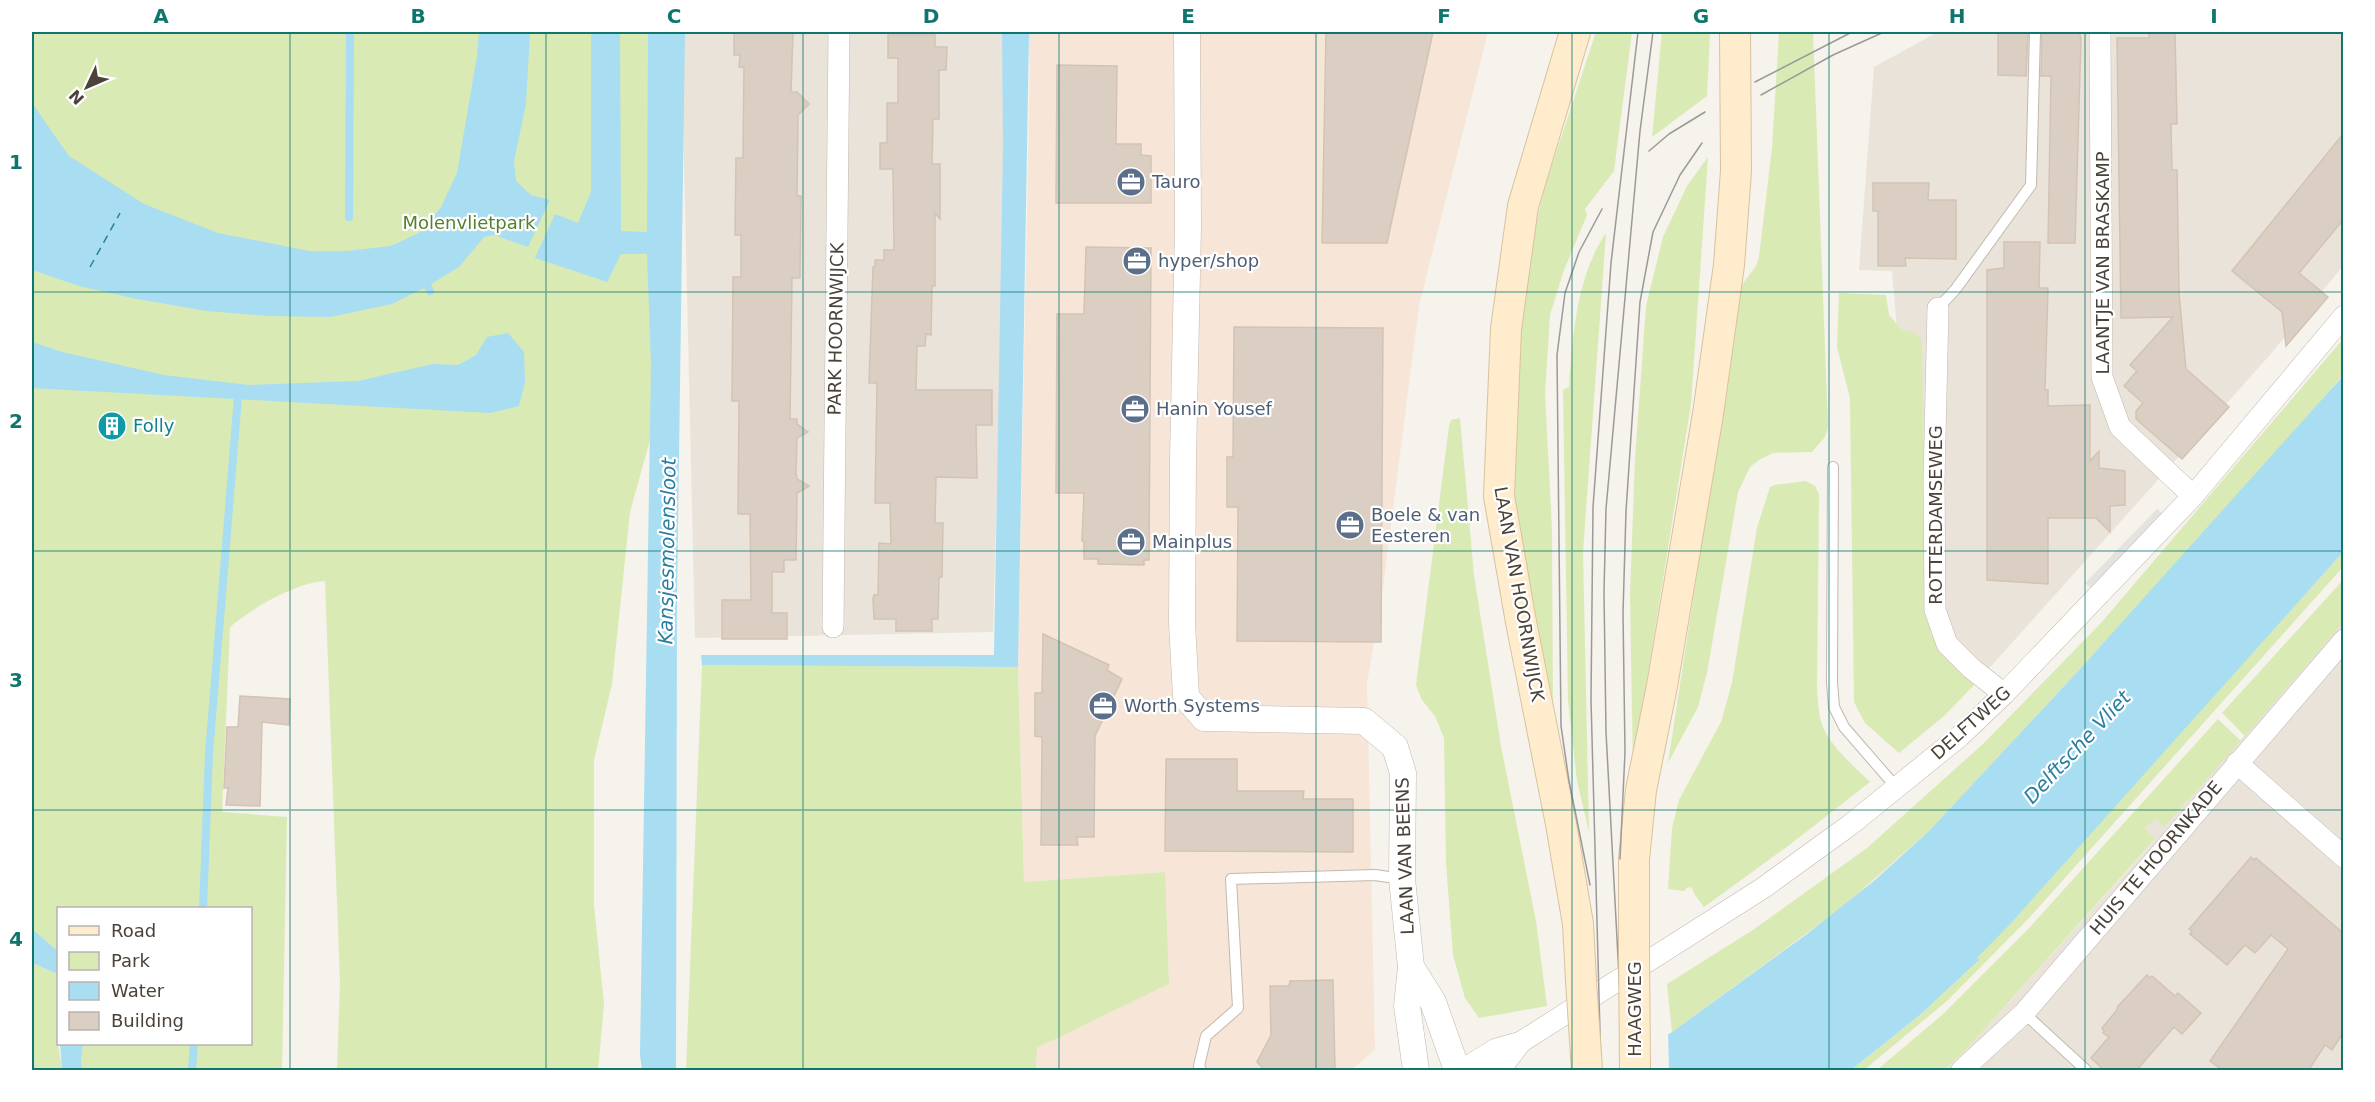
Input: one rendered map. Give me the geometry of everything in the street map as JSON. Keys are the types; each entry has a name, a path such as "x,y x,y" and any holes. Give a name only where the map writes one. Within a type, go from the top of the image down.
{"main road":[{"name":"LAAN VAN HOORNWIJCK","path":"1575,32 1523,206 1506,330 1499,496 1521,622 1562,824 1578,924 1587,1071"},
{"name":"HAAGWEG","path":"1635,1071 1634,860 1641,790 1662,686 1708,414 1728,265 1736,171 1735,32"}],"street":[{"name":"PARK HOORNWIJCK","path":"833,627 839,32"},
{"name":"LAAN VAN BEENS","path":"1187,32 1188,227 1182,588 1186,697 1204,718 1364,721 1395,747 1402,772 1402,879 1411,967 1407,1006 1416,1071"},
{"name":"LAANTJE VAN BRASKAMP","path":"2100,32 2102,377 2120,427 2193,496"},
{"name":"ROTTERDAMSEWEG","path":"1938,308 1934,480 1935,610 1947,644 1971,668 2004,694"},
{"name":"DELFTWEG","path":"1462,1071 1496,1049 1521,1042 1763,888 1850,825 1960,736 2004,694 2193,496 2343,316"},
{"name":"HUIS TE HOORNKADE","path":"1962,1071 2024,1013 2343,640"},
{"path":"2237,763 2343,857"},
{"name":"LAAN VAN BEENS","path":"1411,967 1433,1002 1457,1071"},
{"name":"DELFTWEG","path":"1496,1071 1521,1042"}],"lane":[{"path":"1938,308 1955,290 2031,185 2035,32"},
{"path":"1833,467 1832,682 1834,707 1844,727 1896,787"},
{"path":"1201,1071 1199,1066 1206,1036 1238,1008 1231,879 1375,875 1402,879"},
{"path":"2024,1013 2086,1071"}],"shaded area":[{"path":"681,32 1009,32 993,632 695,638"},
{"path":"1028,32 1488,32 1419,306 1381,603 1367,683 1375,1050 1351,1070 1036,1070 1037,1048 1169,984 1164,872 1024,882 1018,667 1030,65"},
{"path":"1938,32 2343,32 2343,266 2269,356 1975,684 1923,636 1892,271 1859,270 1874,67"},
{"path":"2157,509 2163,514 2091,588 2085,583"},
{"path":"2343,623 2343,1070 1944,1070 1963,1053 2155,840 2145,830 2155,818 2165,826"}],"green space":[{"name":"Molenvlietpark","path":"32,32 663,32 650,440 630,512 612,684 594,760 594,905 604,1004 598,1070 337,1070 340,982 325,581 288,591 250,612 230,627 222,812 287,817 282,1070 83,1070 81,1062 83,1045 252,1045 252,907 57,907 57,950 32,929"},
{"path":"1596,32 1632,32 1614,171 1585,209 1587,215 1564,270 1550,315 1545,393 1552,529 1553,720 1522,574 1511,463 1515,352 1527,260 1545,186"},
{"path":"1662,32 1710,32 1707,96 1652,137"},
{"path":"1779,32 1813,32 1828,427 1825,437 1812,452 1773,453 1759,460 1750,467 1738,492 1707,673 1698,707 1668,763 1741,286 1756,266 1759,257 1772,148"},
{"path":"1708,157 1691,404 1633,767 1630,596 1635,459 1646,306 1663,237 1687,186"},
{"path":"1606,233 1583,552 1589,832 1577,781 1568,700 1563,390 1569,387 1572,347 1582,288 1596,250"},
{"path":"1839,293 1886,295 1889,315 1902,330 1914,332 1922,341 1925,611 1932,637 1940,649 1975,684 1944,716 1899,753 1865,723 1854,702 1850,398 1837,347"},
{"path":"2343,339 2343,375 2281,448 1929,831 1841,908 1672,1032 1667,984 1753,930 1867,848 1983,744 2101,623"},
{"path":"1460,418 1474,575 1501,746 1536,921 1547,1006 1479,1018 1465,998 1453,955 1446,863 1444,738 1435,716 1422,700 1416,685 1449,426 1451,420"},
{"path":"1806,481 1815,486 1819,494 1817,688 1820,718 1832,742 1870,782 1792,843 1704,907 1692,888 1688,887 1684,891 1668,889 1672,828 1679,800 1721,722 1732,683 1757,528 1770,487"},
{"path":"2343,552 2343,567 2029,918 1948,1000 1864,1070 1851,1070 1921,1014 1978,961 1977,958"},
{"path":"2343,580 2343,623 2245,736 2222,713"},
{"path":"702,665 1018,667 1024,882 1165,872 1169,984 1037,1048 1036,1070 686,1070"},
{"path":"2218,719 2241,741 2164,827 2155,819 2145,829 2155,839 1963,1053 1944,1070 1877,1070 1942,1015 2029,928"},
{"path":"32,963 57,974 57,1045 62,1070 32,1070"}],"water":[{"path":"479,32 530,32 526,104 514,161 516,181 531,195 550,200 528,247 494,235 484,237 459,267 431,284 435,293 429,296 424,288 392,304 330,317 268,316 207,311 79,286 32,270 32,103 69,156 144,204 218,233 309,251 347,251 391,246 421,232 441,207 457,173"},
{"name":"Kansjesmolensloot","path":"591,32 620,32 621,231 647,232 648,32 685,32 677,598 676,1070 642,1070 640,1055 651,364 647,254 621,254 607,282 535,258 555,214 578,223 591,192"},
{"path":"1002,32 1029,32 1018,667 702,665 701,655 994,655 1003,146"},
{"path":"508,333 524,352 525,382 519,406 490,413 32,388 32,342 62,352 164,375 249,385 358,381 433,364 458,365 476,355 487,337"},
{"name":"Delftsche Vliet","path":"2343,376 2343,552 2011,923 1977,958 1979,960 1921,1014 1851,1070 1611,1070 1672,1032 1807,934 1875,880 1929,831 2080,669"},
{"path":"32,929 57,950 57,974 32,963"},
{"path":"60,1045 83,1045 81,1062 83,1070 62,1070"}],"pier":[{"path":"1668,1031 1669,1070 1608,1070 1610,1068"}],"building":[{"path":"734,32 793,32 791,92 797,92 809,104 798,115 797,196 801,196 800,278 792,278 790,419 797,419 797,424 808,432 797,438 796,474 797,479 809,486 797,493 796,560 784,560 784,572 772,572 772,613 787,613 787,639 722,639 722,600 751,600 750,514 738,514 739,401 732,401 733,277 741,277 741,235 735,235 736,158 743,158 744,67 739,67 740,55 734,55"},
{"path":"1326,32 1433,32 1387,243 1322,243"},
{"path":"1998,32 2028,32 2026,76 1998,75"},
{"path":"2042,32 2079,32 2081,38 2075,243 2048,243 2051,76 2041,76"},
{"path":"2149,32 2175,32 2177,124 2171,124 2172,170 2177,170 2179,293 2186,369 2229,407 2182,459 2136,419 2136,411 2143,403 2124,386 2137,371 2130,365 2173,317 2121,318 2117,38 2149,38"},
{"path":"888,35 935,35 935,47 947,47 946,70 939,70 939,119 933,119 932,164 940,164 940,219 935,213 935,286 932,286 931,335 926,334 925,346 917,346 916,390 992,390 992,425 976,425 977,478 936,477 935,523 943,523 942,577 939,577 938,619 932,619 932,631 896,631 896,619 874,619 873,599 874,595 878,595 879,543 891,544 890,503 875,503 877,383 869,383 873,267 875,267 875,260 884,260 884,250 894,250 893,169 880,169 880,143 887,143 887,103 898,103 898,58 888,58"},
{"path":"1057,65 1117,66 1116,144 1141,144 1141,155 1151,156 1151,203 1056,203"},
{"path":"2343,134 2343,220 2299,273 2328,297 2286,346 2282,312 2232,271"},
{"path":"1873,183 1929,183 1928,200 1956,200 1956,259 1905,258 1906,266 1878,266 1878,211 1873,211"},
{"path":"2004,242 2040,242 2039,288 2048,288 2045,390 2048,390 2048,406 2090,405 2090,461 2099,451 2099,468 2125,471 2125,505 2110,506 2110,532 2096,518 2048,518 2048,584 1987,580 1987,270 2004,268"},
{"path":"1086,247 1151,248 1149,560 1144,560 1144,565 1098,564 1098,559 1084,559 1084,541 1082,541 1084,493 1056,493 1057,314 1084,314"},
{"path":"1234,327 1383,328 1381,642 1237,641 1238,507 1227,507 1227,457 1233,457"},
{"path":"1043,634 1109,665 1107,670 1122,679 1095,736 1094,837 1077,837 1078,845 1041,845 1042,737 1035,736 1035,693 1042,693"},
{"path":"240,696 290,699 289,725 262,722 260,806 226,805 228,788 224,788 227,727 238,727"},
{"path":"1166,759 1237,759 1237,791 1304,791 1303,799 1353,799 1353,852 1165,851"},
{"path":"2251,857 2254,860 2256,858 2343,933 2343,1033 2332,1050 2325,1045 2308,1071 2224,1071 2210,1061 2288,949 2271,935 2255,953 2245,945 2227,965 2190,934 2192,931 2189,929"},
{"path":"2147,975 2150,978 2152,976 2175,996 2178,993 2201,1013 2182,1034 2174,1027 2136,1071 2105,1071 2091,1058 2109,1037 2103,1033 2102,1028 2118,1006"},
{"path":"1333,980 1335,1071 1265,1071 1257,1062 1271,1035 1270,986 1289,986 1290,981"}],"waterway":[{"path":"349,217 350,32"},
{"path":"203,907 209,754 238,397"},
{"path":"192,1070 194,1045"}],"ferry route":[{"path":"90,267 120,213"}],"tram line":[{"path":"1601,1070 1591,700 1593,507 1611,263 1638,32"},
{"path":"1624,1070 1606,732 1604,592 1606,509 1640,131 1653,32"},
{"path":"1755,82 1852,32"},
{"path":"1761,95 1833,55 1884,32"},
{"path":"1649,151 1669,134 1705,112"},
{"path":"1620,859 1625,752 1623,613 1626,511 1640,302 1653,232 1680,175 1702,143"},
{"path":"1590,885 1569,781 1561,726 1557,355 1565,293 1579,252 1602,209"}],"place":[{"name":"Tauro","path":"1131,182"},
{"name":"hyper/shop","path":"1137,261"},
{"name":"Hanin Yousef","path":"1135,409"},
{"name":"Folly","path":"112,426"},
{"name":"Boele & van Eesteren","path":"1350,525"},
{"name":"Mainplus","path":"1131,542"},
{"name":"Worth Systems","path":"1103,706"}]}
